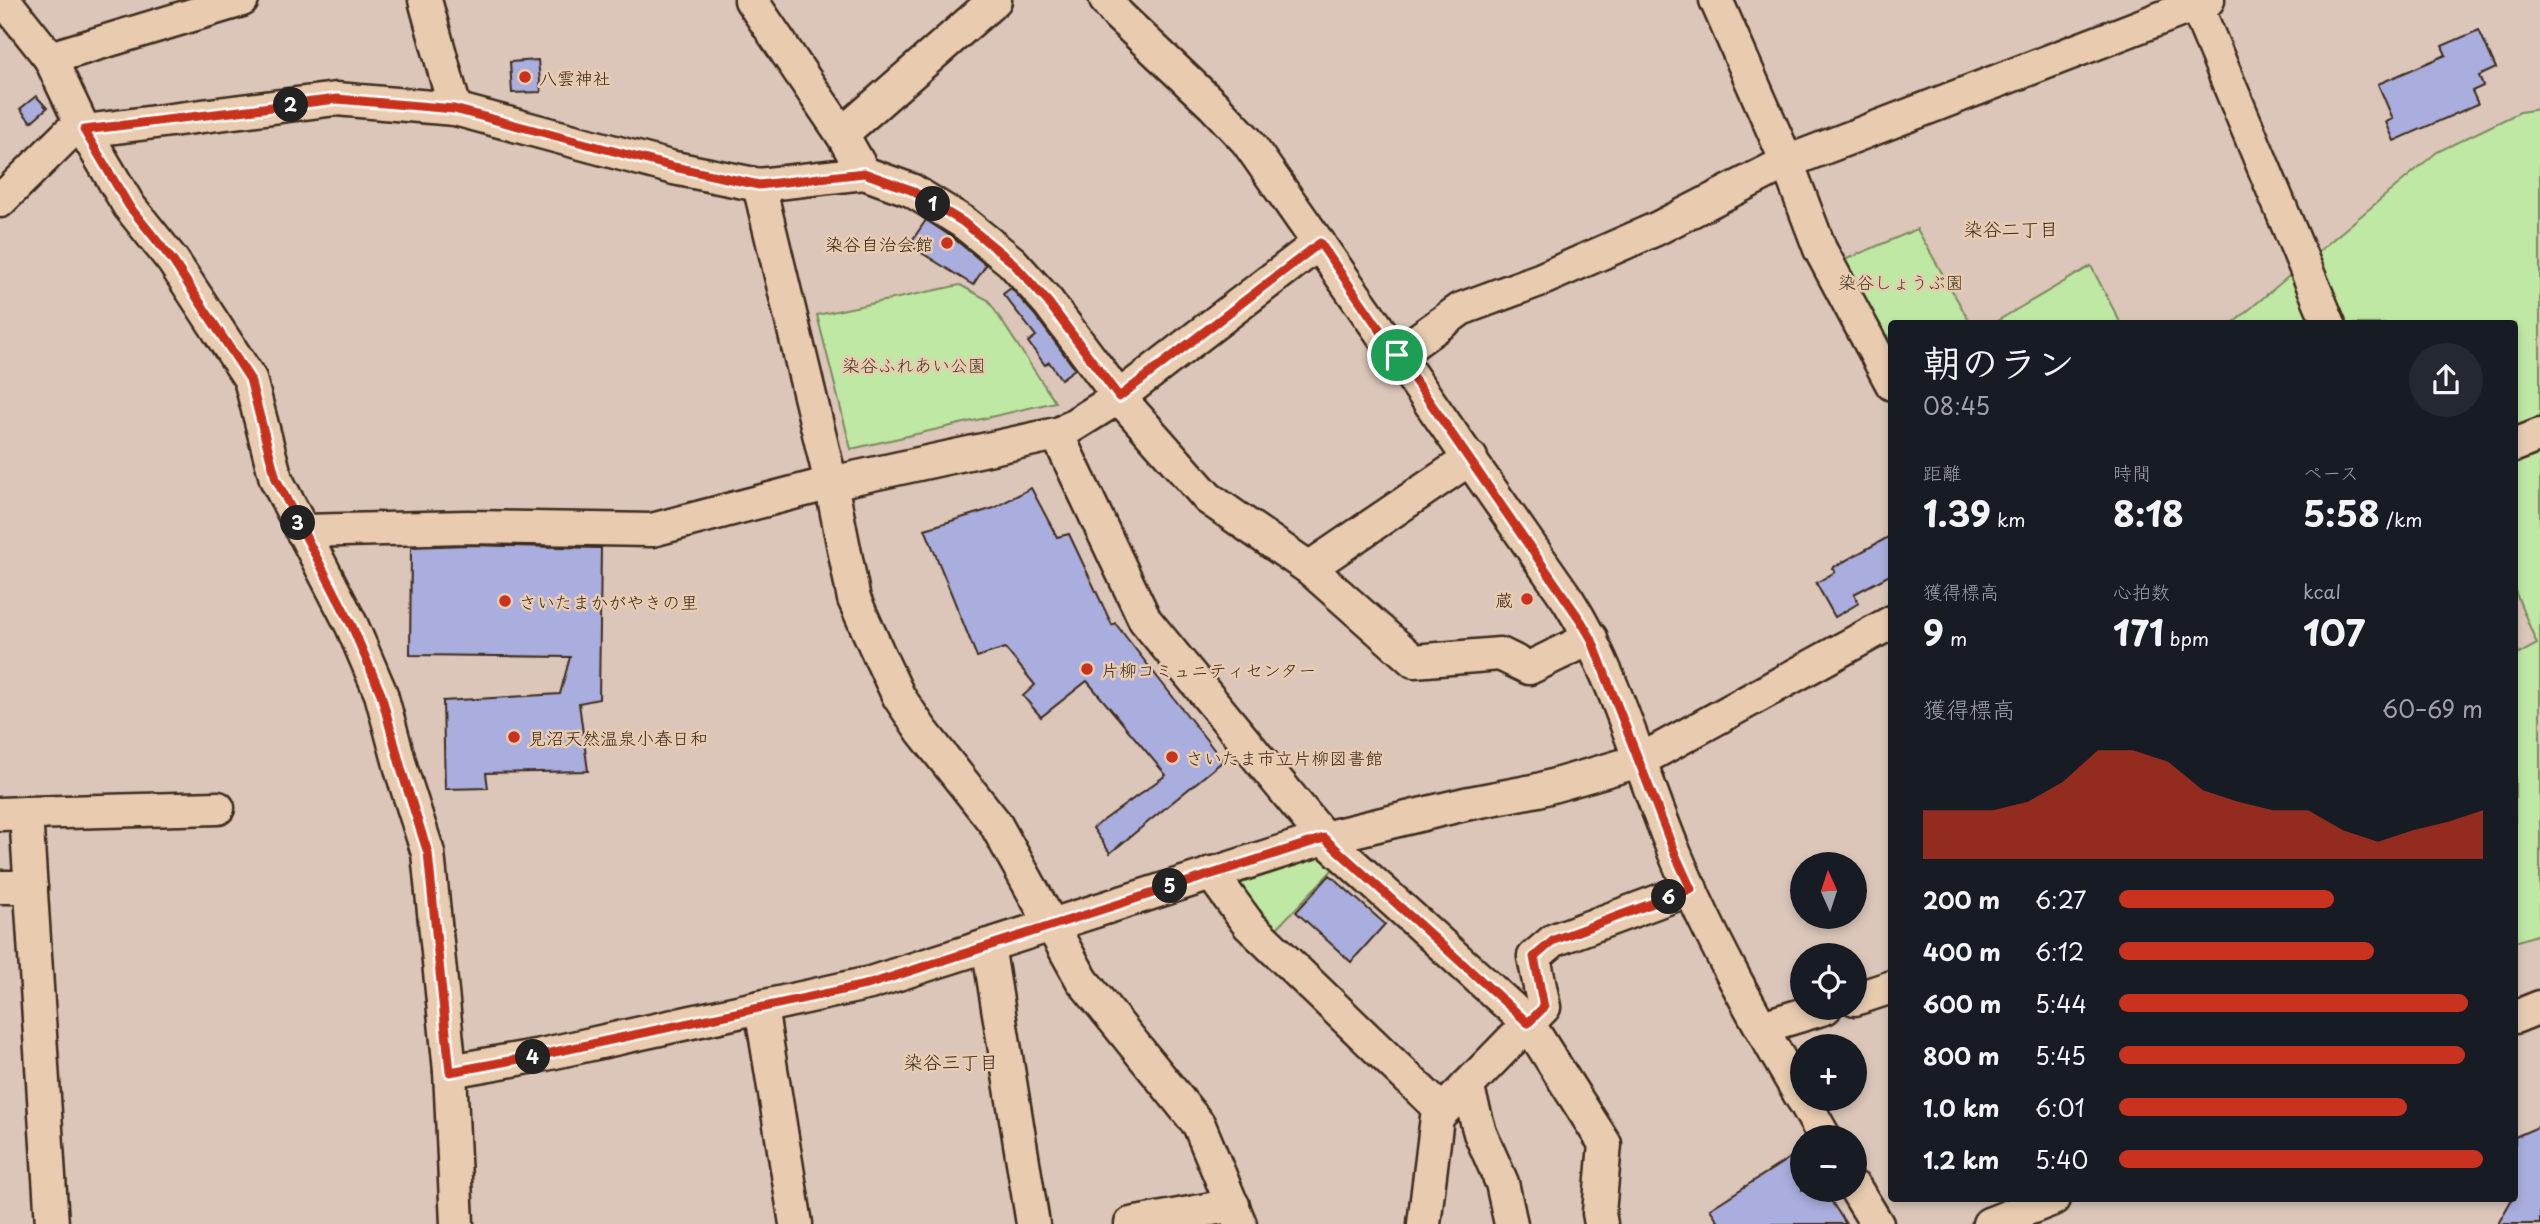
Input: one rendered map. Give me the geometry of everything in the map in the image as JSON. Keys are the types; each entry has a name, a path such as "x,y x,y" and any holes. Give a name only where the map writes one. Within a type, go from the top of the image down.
{"street":[{"path":"4,0 50,58 84,130 129,206 173,261 250,379 276,479 352,626 381,694 428,853 450,1072 457,1224"},
{"path":"50,58 242,0"},
{"path":"425,0 454,109"},
{"path":"751,0 842,134 864,173"},
{"path":"842,134 995,0"},
{"path":"1106,0 1118,15 1247,141 1569,600 1591,638 1691,889 1790,1076"},
{"path":"1716,0 1787,162 1820,249 1888,376"},
{"path":"1397,355 1461,309 1542,279 1656,229 1787,162 2199,2 2327,320"},
{"path":"0,201 69,132 337,99 454,109 674,167 759,185 864,173 911,190 963,222 1012,262 1048,302 1119,397 1208,498 1309,568 1414,661 1500,654 1529,668 1591,638"},
{"path":"759,185 831,484 854,598 899,697 922,731 995,823 1082,980 1199,1125 1236,1214 1131,1224"},
{"path":"302,531 467,527 652,530 831,484 1057,433 1119,397 1320,243"},
{"path":"1057,433 1145,620 1324,838 1528,1023 1605,1144 1599,1213 1601,1224"},
{"path":"2518,444 2540,435"},
{"path":"1309,568 1471,458"},
{"path":"450,1072 870,984 1324,838 1465,804 1538,790 1639,761 1888,624"},
{"path":"52,1224 15,887 13,814 218,808"},
{"path":"1211,873 1249,925 1442,1111"},
{"path":"1424,1224 1437,1116 1544,1007 1534,957 1554,940 1691,889"},
{"path":"988,945 1033,1224"},
{"path":"1867,995 1888,988"},
{"path":"761,1007 796,1224"},
{"path":"2518,1016 2540,1007"},
{"path":"1762,1027 1790,1019"},
{"path":"1466,1086 1480,1133 1502,1183 1511,1224"},
{"path":"1864,1202 1877,1224"},
{"path":"1989,1224 2045,1202"}],"green space":[{"path":"2540,109 2540,934 2518,941 2518,654 2537,644 2518,598 2518,320 2237,320 2437,152 2520,112"},
{"name":"染谷しょうぶ園","path":"1917,229 1969,320 1888,320 1888,337 1842,261"},
{"name":"染谷しょうぶ園","path":"2091,266 2119,320 1999,320"},
{"name":"染谷ふれあい公園","path":"960,285 988,300 1055,402 851,449 817,315"},
{"path":"1329,855 1338,864 1277,928 1235,885"}],"building":[{"path":"2479,30 2496,68 2479,76 2483,86 2472,91 2478,104 2394,141 2386,122 2393,119 2378,84 2446,55 2442,46"},
{"name":"八雲神社","path":"538,60 541,92 512,93 510,62"},
{"path":"36,96 47,108 31,122 20,109"},
{"path":"926,220 986,265 973,285 909,245"},
{"path":"1011,288 1075,369 1061,379 1049,362 1045,365 1028,342 1036,336 1003,294"},
{"name":"片柳コミュニティセンター","path":"1031,488 1057,537 1069,534 1112,625 1115,623 1223,761 1110,853 1093,828 1166,775 1087,681 1041,717 1023,696 1035,685 1005,648 977,657 925,529 994,508"},
{"path":"1888,537 1888,576 1854,594 1859,603 1835,617 1816,583 1835,572 1832,568"},
{"name":"さいたまかがやきの里","path":"467,545 601,548 599,699 579,703 588,771 486,773 488,788 445,789 443,701 560,694 570,657 410,655 411,547"},
{"path":"1330,875 1385,924 1351,962 1296,912"},
{"path":"2540,1126 2540,1224 2498,1224 2510,1202 2518,1202 2518,1136"},
{"path":"1790,1158 1790,1202 1832,1202 1846,1224 1720,1224 1710,1209"}],"place":[{"name":"八雲神社","path":"525,77"},
{"name":"染谷自治会館","path":"947,243"},
{"name":"蔵","path":"1527,599"},
{"name":"さいたまかがやきの里","path":"505,601"},
{"name":"片柳コミュニティセンター","path":"1087,669"},
{"name":"見沼天然温泉小春日和","path":"514,737"},
{"name":"さいたま市立片柳図書館","path":"1172,757"}],"district":[{"name":"染谷二丁目","path":"2011,228"},
{"name":"染谷三丁目","path":"951,1061"}],"route":[{"path":"337,99 454,109 674,167 759,185 864,173 911,190 963,222 1012,262 1048,302 1119,397 1320,243 1397,355 1569,600 1591,638 1691,889 1554,940 1534,957 1544,1007 1528,1023 1324,838 870,984 450,1072 428,853 381,694 352,626 276,479 250,379 173,261 129,206 84,130 337,99"}]}
